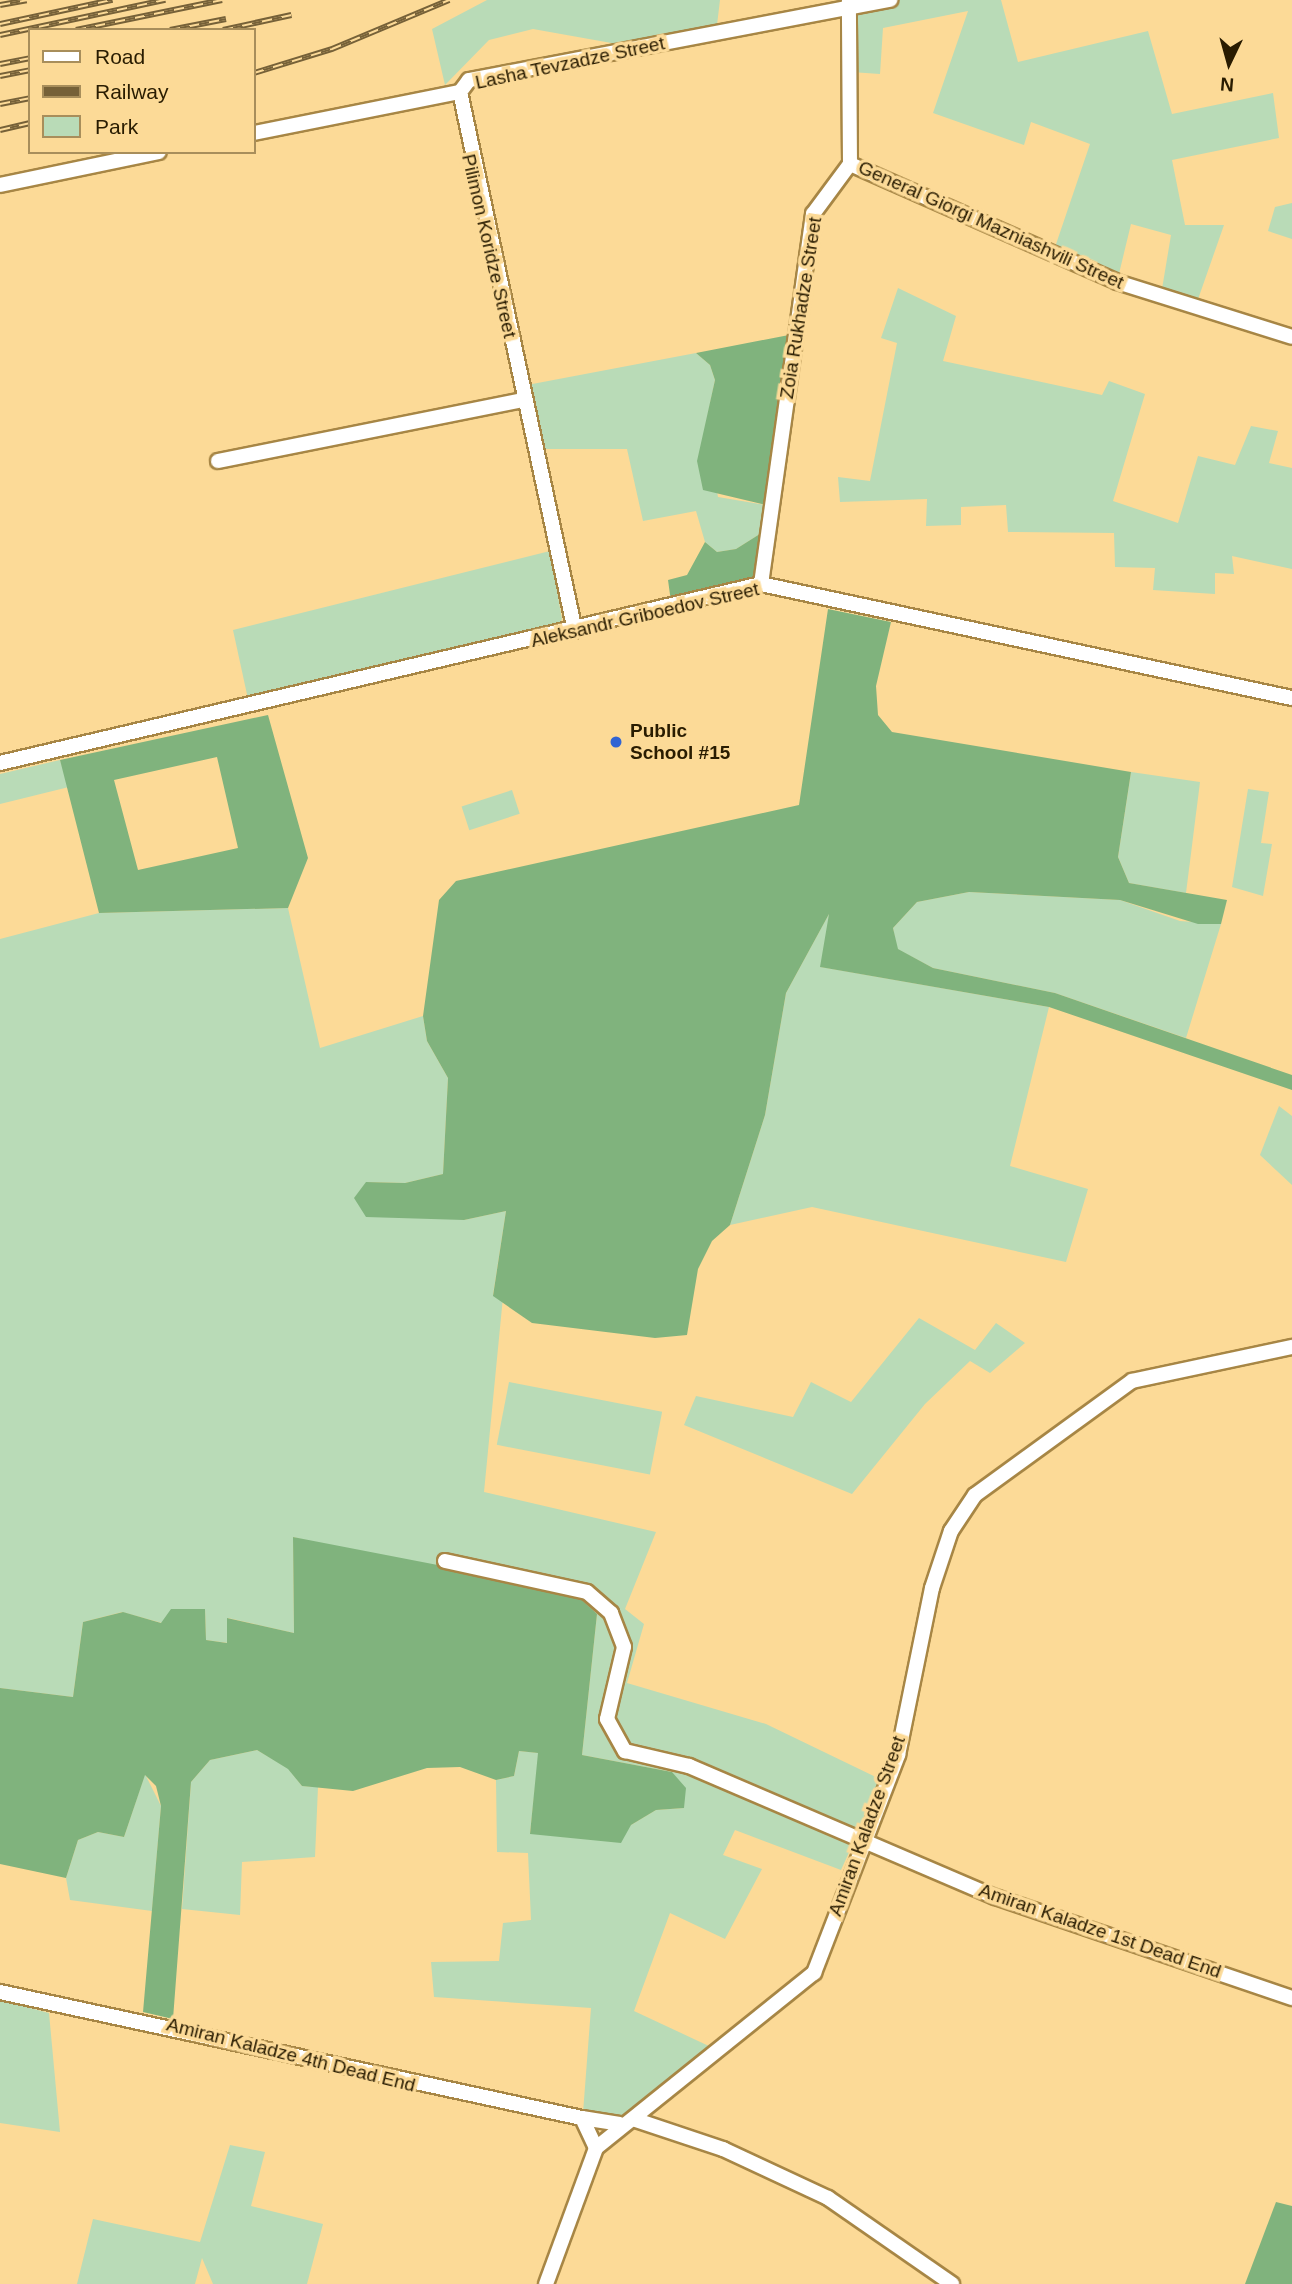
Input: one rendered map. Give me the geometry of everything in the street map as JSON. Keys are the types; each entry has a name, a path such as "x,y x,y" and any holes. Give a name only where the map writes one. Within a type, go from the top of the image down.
{"street":[{"name":"Lasha Tevzadze Street","path":"256,133 460,92 469,80 850,4 890,0"},
{"path":"850,4 850,164"},
{"name":"Pilimon Koridze Street","path":"460,92 523,400 575,631"},
{"path":"0,185 149,154"},
{"name":"General Giorgi Mazniashvili Street","path":"850,164 1117,282 1292,337"},
{"name":"Zoia Rukhadze Street","path":"761,584 813,214 850,164"},
{"path":"218,461 523,400"},
{"name":"Aleksandr Griboedov Street","path":"0,763 575,631 761,584 1292,698"},
{"name":"Amiran Kaladze Street","path":"620,2124 636,2120 814,1973 862,1837 898,1755 932,1588 951,1531 975,1495 1132,1381 1292,1347"},
{"name":"Amiran Kaladze 1st Dead End","path":"445,1561 587,1592 611,1613 624,1647 607,1719 625,1751 689,1766 862,1837 995,1897 1292,1998"},
{"name":"Amiran Kaladze 4th Dead End","path":"0,1992 620,2124"},
{"path":"582,2118 596,2148"},
{"path":"636,2120 723,2149 828,2198 952,2284"},
{"path":"546,2284 596,2148 620,2124"}],"green space":[{"path":"487,0 720,0 717,25 617,44 533,29 489,40 445,85 432,29"},
{"path":"890,0 1001,0 1018,62 1148,31 1172,114 1273,93 1279,138 1172,160 1185,225 1224,225 1196,305 1161,295 1171,235 1131,224 1117,282 1053,253 1090,144 1031,122 1024,145 933,113 968,11 883,28 880,74 851,72 852,7"},
{"path":"1292,203 1292,239 1268,231 1275,207"},
{"path":"898,288 956,316 943,361 1102,395 1109,381 1145,394 1113,501 1178,523 1198,456 1235,465 1251,426 1278,431 1269,463 1292,468 1292,569 1232,556 1234,574 1215,573 1215,594 1153,590 1155,568 1115,567 1114,533 1008,532 1006,505 961,507 961,525 926,526 927,499 840,502 838,477 870,481 897,343 881,338"},
{"path":"789,335 766,505 703,490 697,461 715,380 710,365 696,353"},
{"path":"696,353 710,365 715,380 705,428 718,497 766,505 763,532 736,549 717,552 705,542 696,511 643,521 627,449 540,449 527,385"},
{"path":"763,532 756,580 671,602 668,580 687,575 705,542 717,552 736,549"},
{"path":"550,551 562,619 557,629 248,699 233,630"},
{"path":"828,609 891,622 876,686 878,715 892,732 1131,772 1118,857 1129,883 1227,900 1221,924 1198,924 1120,900 969,892 917,902 893,928 898,949 933,968 1055,993 1292,1075 1292,1090 1049,1007 820,967 829,914 786,993 765,1115 730,1225 712,1241 698,1269 687,1335 655,1338 532,1323 493,1296 506,1211 464,1220 366,1217 354,1198 366,1182 405,1183 443,1174 448,1078 427,1041 423,1016 439,900 456,881 799,805"},
{"path":"268,715 308,858 288,908 99,913 60,760","holes":["217,757 238,848 138,870 114,780"]},
{"path":"60,760 69,787 0,804 0,774"},
{"path":"1131,772 1200,782 1186,893 1129,883 1118,857"},
{"path":"1248,789 1269,792 1261,843 1272,844 1263,896 1232,887"},
{"path":"512,790 520,814 469,830 462,806"},
{"path":"969,892 1120,900 1180,921 1221,924 1186,1038 1055,993 933,968 897,949 893,928 917,902"},
{"path":"288,908 320,1048 423,1016 427,1041 448,1078 443,1174 405,1183 366,1182 464,1220 506,1211 493,1295 503,1297 484,1492 656,1532 625,1609 644,1624 627,1683 766,1724 882,1780 841,1870 735,1830 723,1855 762,1869 725,1939 670,1913 634,2011 711,2047 626,2118 583,2113 591,2008 434,1997 431,1962 499,1961 503,1923 531,1920 528,1853 497,1852 496,1780 514,1776 519,1751 539,1753 530,1833 631,1825 656,1810 684,1808 672,1772 582,1755 597,1614 293,1537 294,1633 228,1618 228,1643 206,1640 205,1609 162,1623 122,1612 83,1622 73,1697 0,1688 0,939 99,913"},
{"path":"830,912 821,967 1049,1007 1010,1166 1088,1189 1066,1262 812,1207 730,1225 765,1115 786,993"},
{"path":"1279,1106 1292,1116 1292,1185 1260,1155"},
{"path":"919,1318 975,1350 996,1323 1025,1343 990,1373 970,1361 925,1404 852,1494 684,1425 696,1396 793,1417 811,1382 851,1402"},
{"path":"509,1382 662,1412 650,1475 497,1445"},
{"path":"293,1537 572,1591 597,1614 582,1755 672,1772 686,1788 684,1808 656,1810 631,1825 621,1843 530,1834 538,1753 519,1751 514,1776 496,1780 460,1767 427,1768 353,1791 302,1786 288,1769 257,1750 210,1760 191,1782 173,2019 143,2012 161,1806 156,1786 145,1775 124,1837 98,1832 78,1840 66,1878 0,1864 0,1688 73,1697 83,1622 123,1612 161,1623 171,1609 205,1609 206,1640 227,1643 227,1618 294,1633"},
{"path":"257,1750 288,1768 302,1786 318,1787 315,1857 242,1862 240,1915 182,1909 191,1782 210,1760"},
{"path":"145,1774 161,1806 152,1911 70,1900 66,1878 78,1840 98,1832 124,1837"},
{"path":"0,2000 49,2013 60,2132 0,2123"},
{"path":"230,2145 265,2152 251,2206 323,2224 307,2284 213,2284 202,2258 195,2284 77,2284 93,2219 200,2242"},
{"path":"1276,2202 1292,2206 1292,2284 1245,2284"}],"railway":[{"path":"0,5 27,0"},
{"path":"0,24 112,0"},
{"path":"33,28 165,0"},
{"path":"86,28 222,0"},
{"path":"256,72 332,49 449,0"},
{"path":"232,28 291,15"},
{"path":"180,28 226,19"},
{"path":"0,35 28,29"},
{"path":"0,64 28,58"},
{"path":"0,76 28,70"},
{"path":"0,104 28,98"},
{"path":"0,130 28,123"}],"place":[{"name":"Public School #15","path":"616,742"}]}
